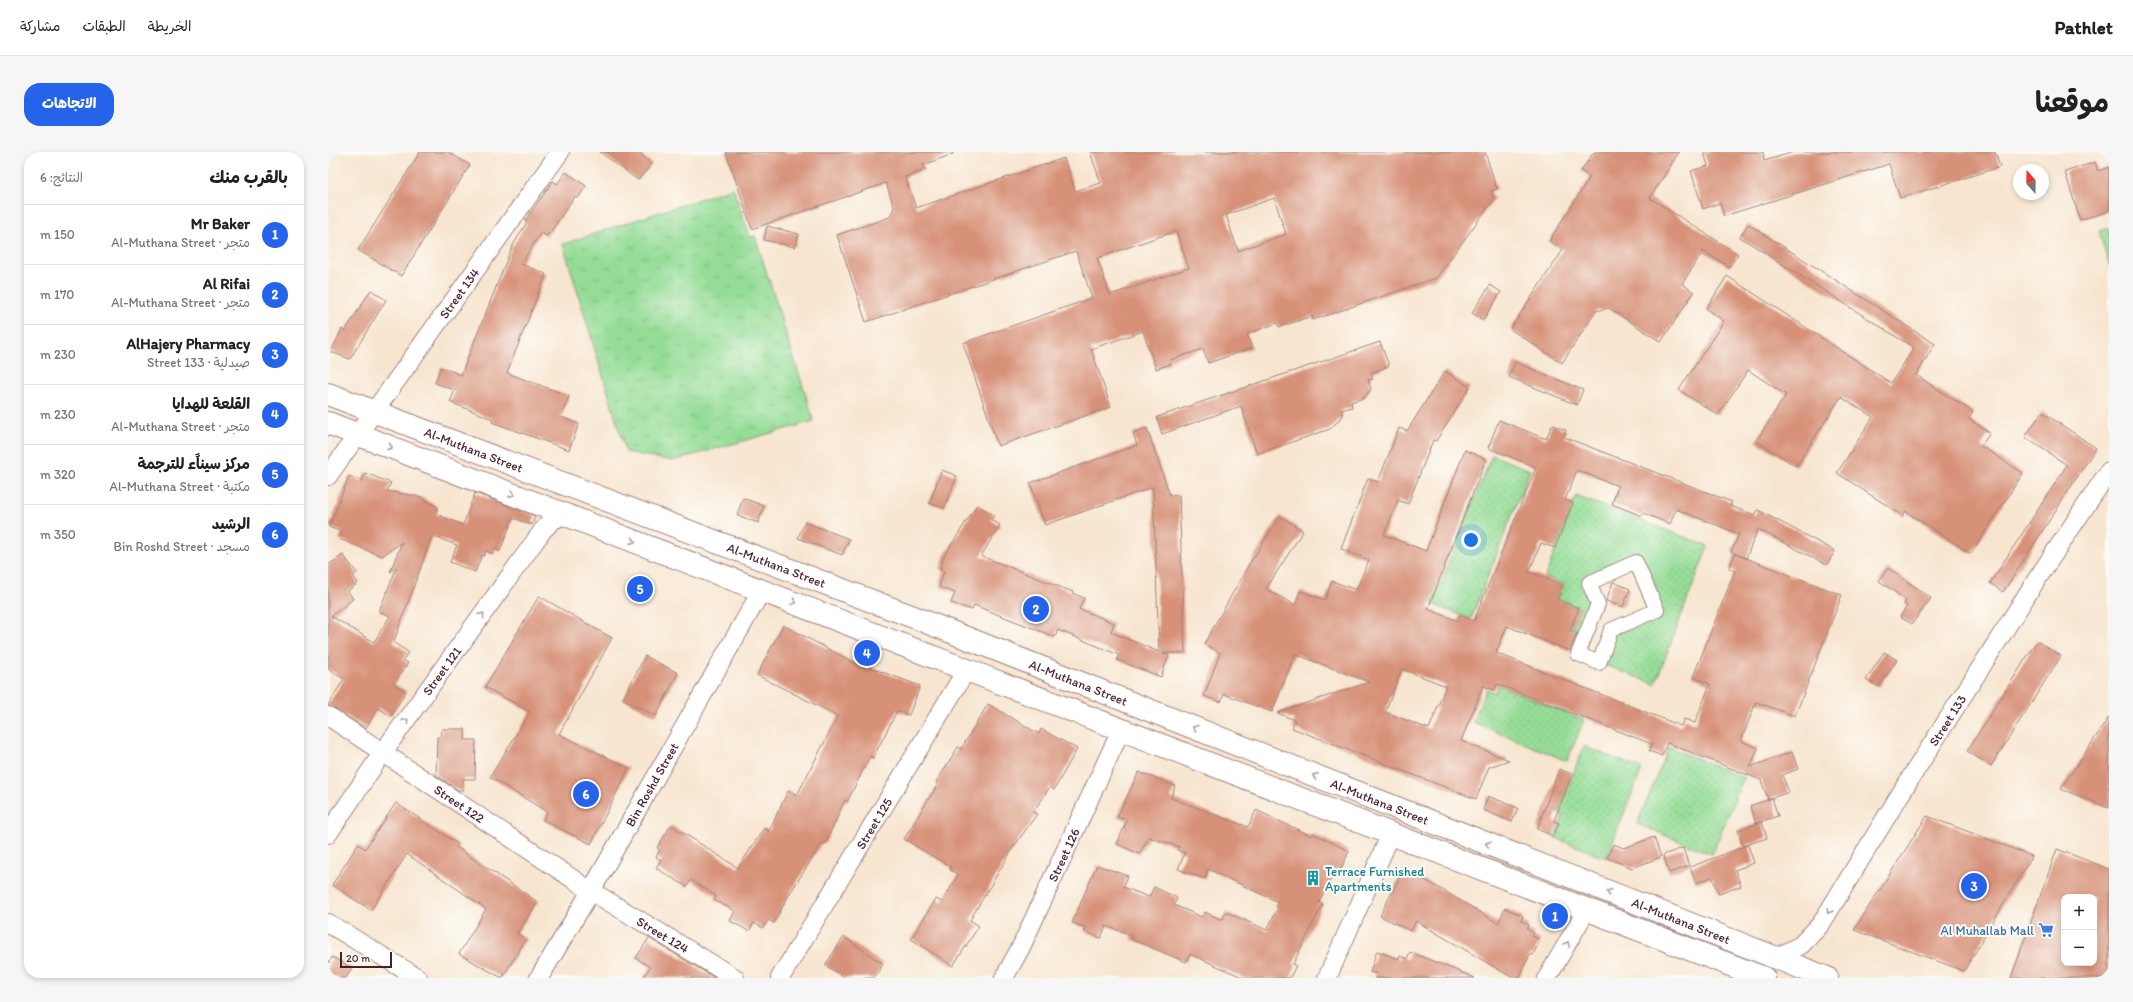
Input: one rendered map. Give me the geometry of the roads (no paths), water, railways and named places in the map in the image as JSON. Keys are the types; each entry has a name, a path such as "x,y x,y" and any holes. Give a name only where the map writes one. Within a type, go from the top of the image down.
{"street":[{"name":"Street 134","path":"328,476 560,152"},
{"name":"Al-Muthana Street","path":"328,394 911,616 1827,978"},
{"name":"Al-Muthana Street","path":"328,423 1764,978"},
{"name":"Street 133","path":"1776,958 1801,945 1821,924 2024,599 2109,471"},
{"name":"Street 121","path":"328,834 383,752 543,530 552,521 564,514"},
{"path":"1636,562 1657,610 1611,630 1599,663 1578,654 1598,604 1589,583 1636,562"},
{"name":"Bin Roshd Street","path":"539,978 591,891 762,590"},
{"name":"Street 125","path":"780,978 967,669"},
{"name":"Street 122","path":"328,716 591,891"},
{"name":"Street 126","path":"1004,978 1021,947 1122,730"},
{"path":"1327,978 1391,834"},
{"name":"Street 124","path":"591,891 735,978"},
{"path":"1547,978 1587,909"},
{"path":"328,923 418,978"}],"place":[{"name":"مركز سيناًء للترجمة","path":"640,589"},
{"name":"Al Rifai","path":"1036,609"},
{"name":"القلعة للهدايا","path":"867,653"},
{"name":"الرشيد","path":"586,794"},
{"name":"Terrace Furnished Apartments","path":"1313,878"},
{"name":"AlHajery Pharmacy","path":"1974,886"},
{"name":"Mr Baker","path":"1555,916"},
{"name":"Al Muhallab Mall","path":"2046,930"}]}
